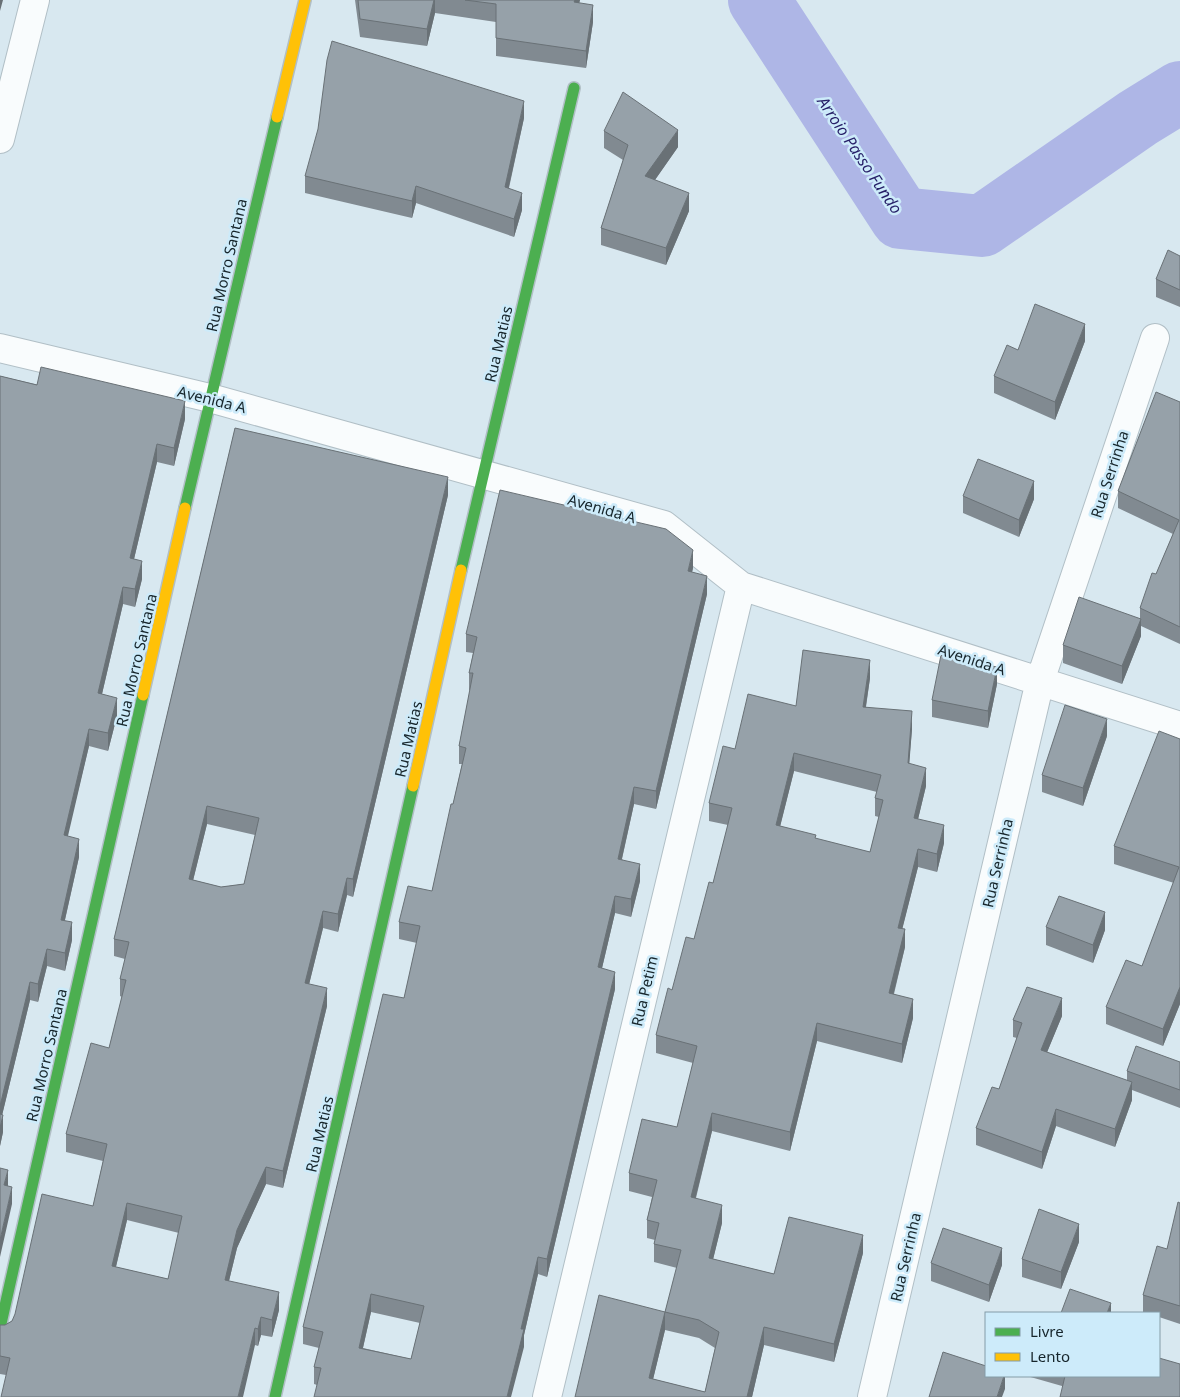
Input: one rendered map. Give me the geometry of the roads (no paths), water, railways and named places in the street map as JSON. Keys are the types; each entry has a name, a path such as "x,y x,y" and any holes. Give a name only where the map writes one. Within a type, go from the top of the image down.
{"street":[{"path":"0,139 35,0"},
{"name":"Rua Morro Santana","path":"0,1328 210,398 305,0"},
{"name":"Rua Matias","path":"275,1397 483,474 574,88"},
{"name":"Rua Serrinha","path":"872,1397 1040,681 1155,338"},
{"name":"Avenida A","path":"0,348 210,398 664,525 741,586 1180,726"},
{"name":"Rua Petim","path":"547,1397 741,586"}],"waterway":[{"name":"Arroio Passo Fundo","path":"759,0 901,218 982,226 1138,118 1180,92"}]}
